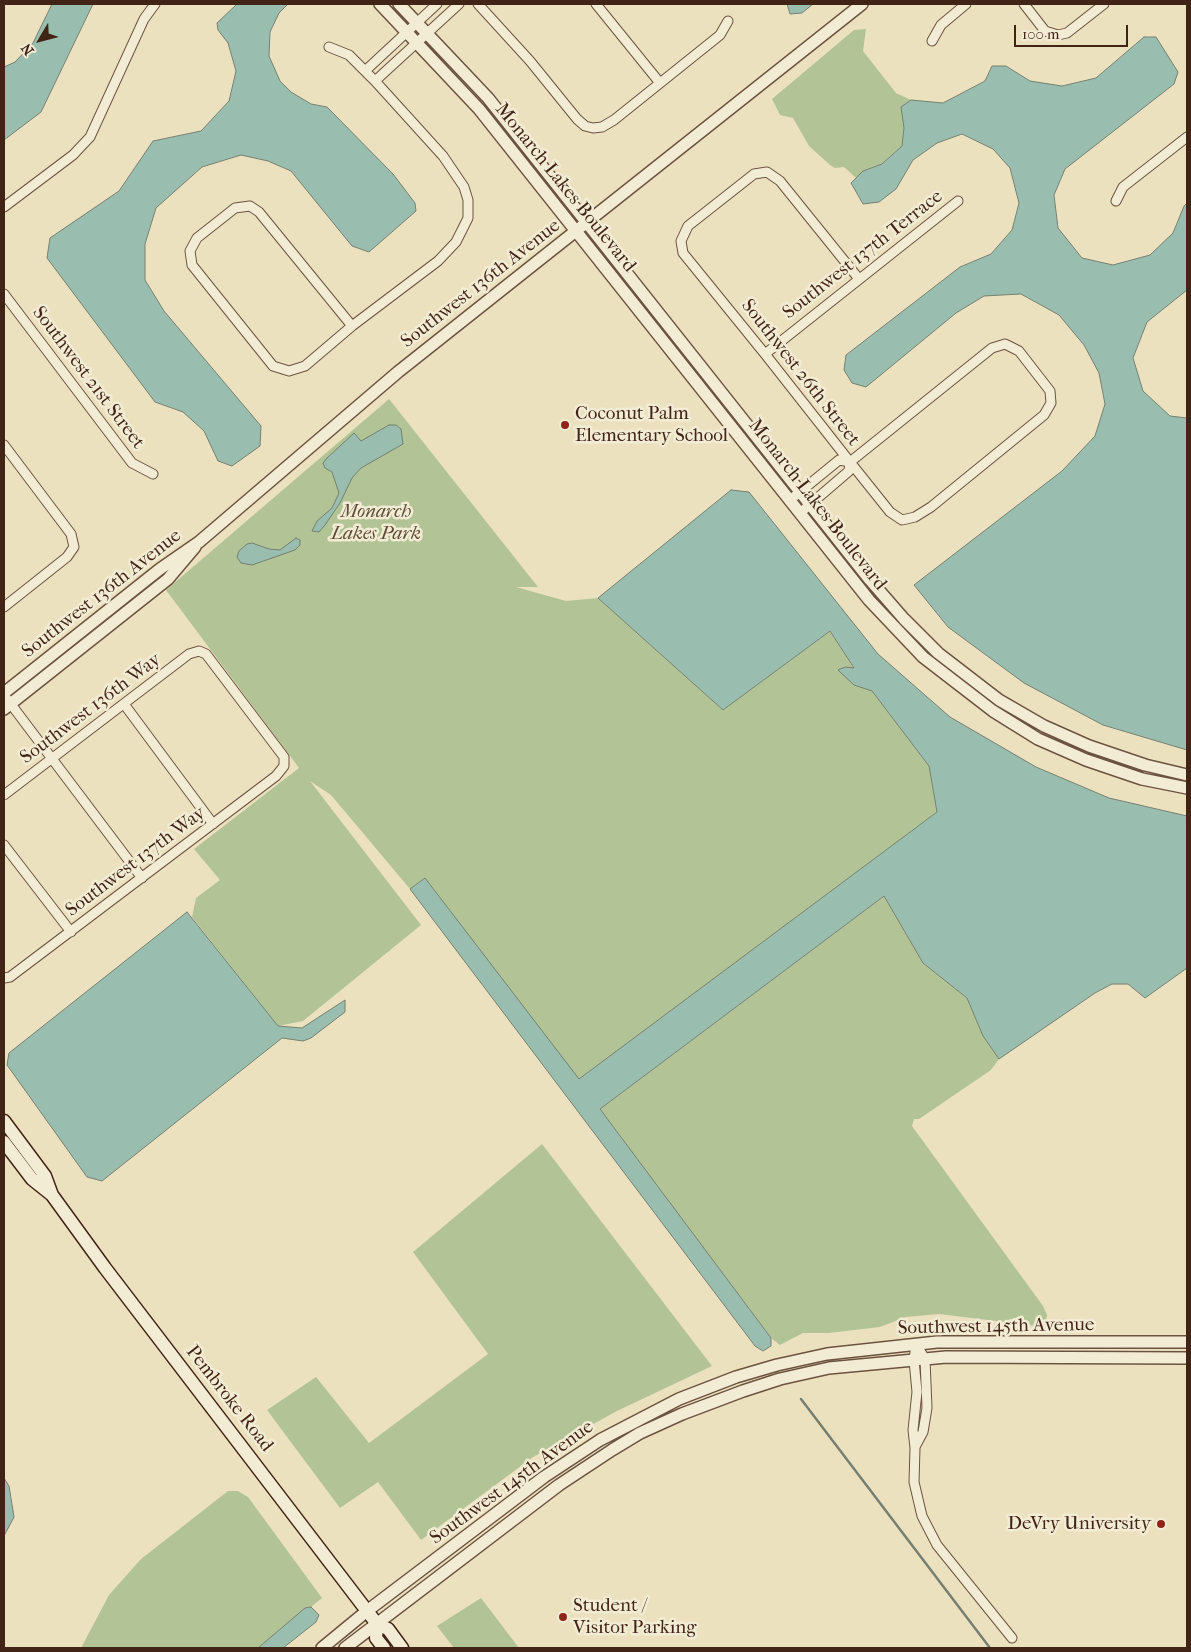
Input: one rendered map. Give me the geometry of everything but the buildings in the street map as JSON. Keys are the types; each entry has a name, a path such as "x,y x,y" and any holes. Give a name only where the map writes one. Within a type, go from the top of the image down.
{"main road":[{"name":"Pembroke Road","path":"4,1121 45,1176 52,1195"},
{"name":"Pembroke Road","path":"4,1142 32,1179 52,1195 105,1268 377,1624 388,1629 402,1648"},
{"name":"Pembroke Road","path":"377,1624 376,1638 384,1648"}],"street":[{"path":"4,207 73,155 90,137 144,19 155,4"},
{"name":"Monarch Lakes Boulevard","path":"380,4 479,109 894,629 923,657 993,711 1038,739 1086,760 1142,779 1187,788"},
{"name":"Monarch Lakes Boulevard","path":"399,4 488,98 811,503 870,580 917,633 975,684 1044,726 1089,746 1145,765 1187,775"},
{"path":"365,71 437,4"},
{"path":"375,81 459,4"},
{"path":"478,4 530,62 577,119 585,126 593,128 614,120 720,35 728,21"},
{"path":"596,4 660,83"},
{"name":"Southwest 136th Avenue","path":"5,700 160,569 199,542 398,372 862,4"},
{"path":"932,41 941,25 966,4"},
{"path":"1024,4 1045,31 1058,35 1067,33 1104,4"},
{"path":"329,47 349,55 375,81 443,156 459,179 468,200 468,218 456,242 438,261 352,326 304,366 289,371 273,366 192,265 190,251 197,238 235,208 250,206 259,212 352,326"},
{"path":"1116,201 1123,187 1187,137"},
{"name":"Southwest 26th Street","path":"850,462 992,348 1005,344 1019,351 1050,391 1051,403 1044,415 931,507 915,517 902,520 890,512 850,462 765,354 683,253 680,241 688,226 754,174 767,172 780,181 858,279"},
{"name":"Southwest 137th Terrace","path":"765,354 958,201"},
{"name":"Southwest 21st Street","path":"4,294 132,463 153,474"},
{"path":"4,445 71,534 74,547 67,557 4,607"},
{"path":"790,500 839,460 850,462 849,471 800,513"},
{"path":"831,466 840,478"},
{"path":"850,576 865,586 909,636 917,633"},
{"name":"Southwest 136th Way","path":"4,795 189,654 199,652 206,654 284,757 284,766"},
{"path":"5,700 142,878"},
{"path":"124,704 213,824"},
{"name":"Southwest 137th Way","path":"4,978 10,977 71,932 276,776 284,766"},
{"path":"4,846 71,932"},
{"name":"Southwest 145th Avenue","path":"322,1648 367,1611 544,1477 635,1420 679,1399 777,1365 828,1354 916,1344 937,1342 1187,1342"},
{"path":"916,1344 919,1359 913,1430 915,1448 914,1482 922,1516 937,1545 1012,1638"},
{"name":"Southwest 145th Avenue","path":"345,1648 559,1485 640,1433 682,1414 780,1379 829,1368 919,1359 1187,1358"}],"green space":[{"path":"866,29 863,51 896,93 911,100 901,107 904,128 902,146 882,164 863,171 856,178 844,167 835,168 830,165 809,146 793,118 780,115 772,99 854,30"},
{"name":"Monarch Lakes Park","path":"389,399 538,587 516,587 566,601 598,598 723,710 830,631 854,669 854,685 872,691 929,766 937,812 578,1080 425,878 410,889 331,795 310,781 421,925 303,1021 278,1026 192,917 196,898 220,880 194,849 299,768 166,590"},
{"path":"884,896 923,963 967,998 983,1036 999,1059 991,1070 919,1119 914,1119 912,1126 1043,1306 1047,1315 1045,1327 939,1314 906,1317 880,1327 829,1333 803,1333 780,1345 771,1338 600,1109"},
{"path":"542,1144 712,1366 617,1411 533,1457 421,1540 378,1482 340,1508 267,1410 316,1377 369,1443 488,1354 413,1252"},
{"path":"228,1491 238,1491 248,1497 322,1598 311,1607 305,1609 258,1648 81,1648 109,1595 141,1559"},
{"path":"481,1598 519,1648 454,1648 437,1626"}],"shaded area":[{"path":"52,4 93,4 41,112 4,140 4,67 15,62 33,43"},
{"path":"237,4 288,4 279,13 270,32 269,56 280,81 291,92 311,104 327,107 393,174 415,203 416,211 369,252 352,246 291,171 268,161 241,155 202,167 156,208 145,244 145,280 164,311 261,426 260,446 232,466 218,461 204,431 183,412 155,402 47,258 50,238 119,191 153,141 201,131 229,101 236,71 228,43 218,30 217,23"},
{"path":"787,4 813,4 802,13 790,14"},
{"path":"1144,37 1156,37 1178,72 1174,84 1065,169 1054,195 1058,228 1082,258 1113,265 1150,255 1173,233 1187,203 1187,290 1147,322 1133,358 1143,391 1170,416 1187,418 1187,750 1103,725 1024,683 948,627 914,585 1062,471 1095,436 1105,404 1099,373 1084,345 1059,315 1021,294 984,296 956,313 866,387 852,383 844,370 846,355 960,267 991,254 1012,230 1019,203 1010,168 993,149 962,134 937,143 913,160 896,189 879,202 863,204 851,183 863,171 882,164 902,146 904,128 901,107 911,100 943,103 985,81 992,66 1006,66 1030,81 1062,86 1096,78"},
{"path":"389,425 396,425 401,429 403,444 361,468 352,478 340,503 325,525 319,532 312,531 317,521 332,508 339,493 332,472 325,468 323,463 354,433 361,441"},
{"path":"731,490 749,492 878,654 950,717 1036,767 1109,798 1187,816 1187,968 1145,998 1128,984 1112,984 1095,993 999,1059 983,1036 967,998 923,963 884,896 600,1109 771,1338 771,1346 763,1351 755,1346 410,889 425,878 579,1079 937,812 929,766 872,691 854,685 838,670 845,667 854,668 830,631 723,710 598,598"},
{"path":"296,538 300,540 300,545 295,550 252,565 241,563 237,557 239,551 247,544 252,543 269,549 280,550"},
{"path":"187,912 278,1026 302,1028 345,1000 345,1012 311,1038 303,1041 282,1038 102,1181 87,1177 7,1065 9,1053"},
{"path":"4,1478 9,1486 14,1517 4,1536"},
{"path":"311,1607 319,1615 316,1622 283,1648 258,1648 305,1608"}],"waterway":[{"path":"801,1399 990,1648"}],"place":[{"name":"Coconut Palm Elementary School","path":"565,425"},
{"name":"DeVry University","path":"1161,1524"},
{"name":"Student / Visitor Parking","path":"563,1617"}]}
